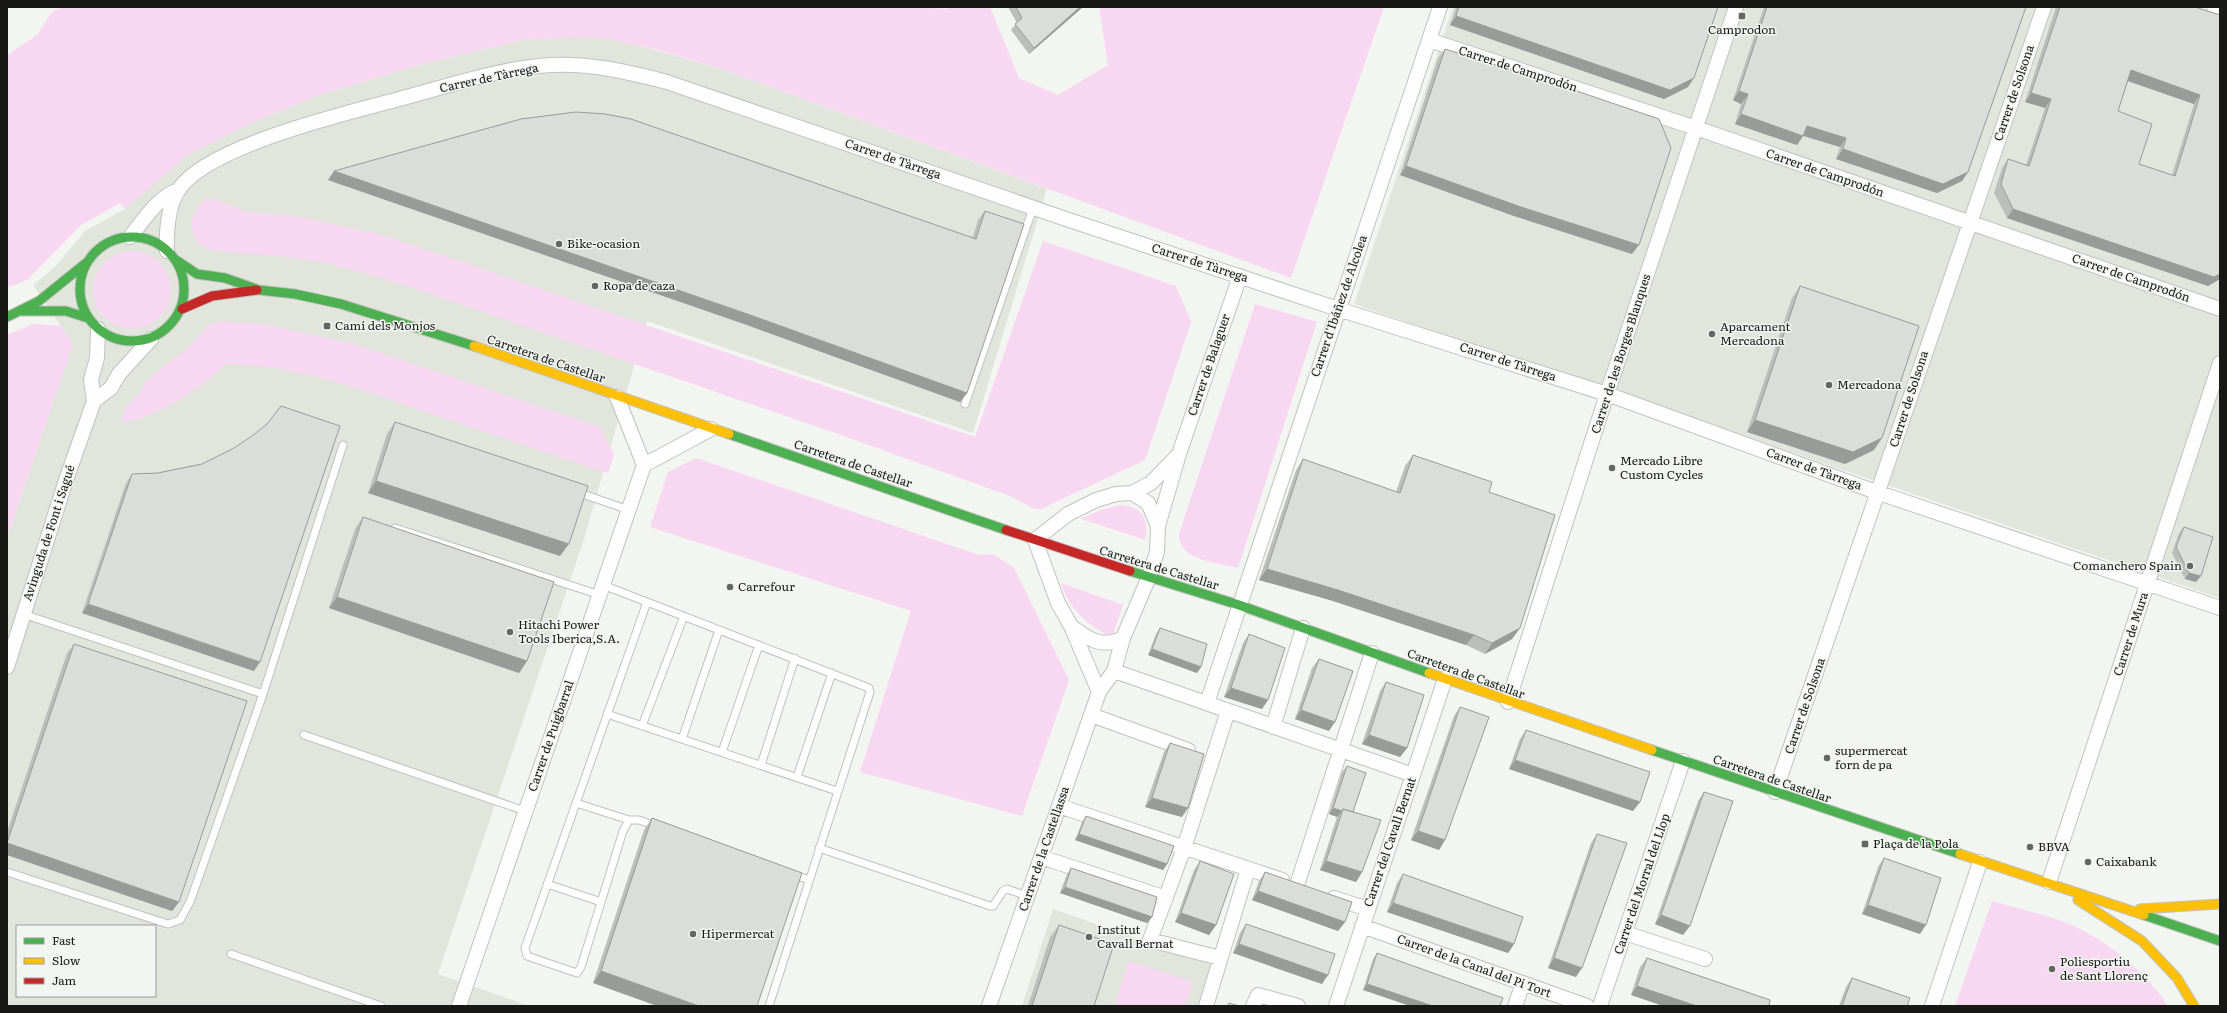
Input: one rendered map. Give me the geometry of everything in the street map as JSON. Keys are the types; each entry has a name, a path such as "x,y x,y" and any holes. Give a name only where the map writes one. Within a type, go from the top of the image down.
{"street":[{"name":"Carrer d'Ibáñez de Alcolea","path":"1207,704 1440,7"},
{"name":"Carrer de les Borges Blanques","path":"1508,702 1607,394 1736,7"},
{"name":"Carrer de Solsona","path":"1775,792 1879,493 1968,222 2044,7"},
{"path":"2214,7 2220,9"},
{"name":"Carrer de Camprodón","path":"1429,40 1696,128 2220,308"},
{"name":"Carrer de Tàrrega","path":"171,255 168,224 179,190 197,172 264,139 329,118 514,70 551,65 609,68 667,82 1033,208 1338,309 1607,394 1879,493 2220,608"},
{"name":"Carrer de Tàrrega","path":"130,237 160,200 170,192 179,190"},
{"path":"7,317 23,311 59,288 106,244 130,237 154,242 171,255 184,280 184,298 182,308 171,324 162,333 150,339 128,342 107,336 88,318 84,310 80,290 83,271 88,262"},
{"name":"Carretera de Castellar","path":"171,255 197,274 225,278 259,290 326,300 372,313 498,354 618,397 1035,540 1239,605 1508,702 1980,862 2049,882 2220,941"},
{"name":"Carrer de Balaguer","path":"1148,577 1157,552 1158,526 1179,454 1240,276"},
{"name":"Carretera de Castellar","path":"182,308 212,296 259,290"},
{"path":"23,311 55,310 88,318"},
{"name":"Avinguda de Font i Sagué","path":"7,667 23,614 94,401 91,380 97,358 98,329"},
{"path":"94,401 110,388 119,374 150,339"},
{"name":"Carrer de Mura","path":"2049,882 2220,362"},
{"path":"618,397 644,465 710,428"},
{"name":"Carrer de Balaguer","path":"1035,540 1068,514 1096,500 1116,494 1132,493 1151,483 1179,454"},
{"name":"Carrer de Puigbarral","path":"459,1006 644,465"},
{"name":"Carrer de Balaguer","path":"1132,493 1148,502 1158,526"},
{"path":"1035,540 1058,603 1071,626 1099,692"},
{"name":"Carrer de la Castellassa","path":"989,1006 1099,692 1114,671 1123,638 1148,577"},
{"path":"1071,626 1090,639 1109,644 1123,638"},
{"path":"1273,727 1303,628"},
{"path":"1297,885 1342,750 1372,653"},
{"path":"1114,671 1413,775"},
{"name":"Carrer del Cavall Bernat","path":"1337,1006 1362,926 1445,679"},
{"path":"1220,958 1150,940 1184,848 1228,711"},
{"path":"1091,715 1213,759"},
{"name":"Carrer del Morral del Llop","path":"1600,1006 1683,761"},
{"path":"1059,806 1368,909"},
{"path":"1041,857 1166,898"},
{"path":"1932,1006 1980,862"},
{"path":"1206,1006 1248,869"},
{"name":"Carretera de Castellar","path":"2049,882 2142,941 2177,978 2194,1006"},
{"name":"Carretera de Castellar","path":"2130,910 2220,904"},
{"name":"Carrer de la Canal del Pi Tort","path":"1362,926 1587,1006"},
{"path":"1625,933 1705,959"},
{"path":"1515,1006 1523,983"},
{"path":"1254,1006 1258,995 1298,1006"}],"lane":[{"path":"965,404 1033,208"},
{"path":"7,872 168,924 180,920 190,902 263,694 343,445"},
{"path":"576,492 628,510"},
{"path":"387,525 601,590 647,602 795,658 869,688 870,692 769,1006"},
{"path":"629,820 623,831 581,967 577,973 527,956 525,948 647,602"},
{"path":"23,614 263,694"},
{"path":"642,726 684,616"},
{"path":"682,739 719,630"},
{"path":"722,752 759,645"},
{"path":"761,765 795,658"},
{"path":"798,777 832,673"},
{"path":"607,714 838,790"},
{"path":"304,735 525,811"},
{"path":"576,803 629,820 639,820 661,828"},
{"path":"819,848 990,906 993,906 1003,890 1007,889 1027,896"},
{"path":"787,872 809,880"},
{"path":"547,884 601,902"},
{"path":"231,954 381,1006"}],"shaded area":[{"path":"64,7 913,7 947,9 947,7 990,7 1019,78 1058,95 1108,65 1099,7 1384,7 1291,278 725,70 658,50 605,38 572,37 523,40 425,63 318,95 248,124 186,156 125,209 120,203 81,225 27,280 7,288 7,55 37,35 53,11"},
{"path":"1453,7 2196,7 2220,15 2220,598 1354,304"},
{"path":"572,37 612,38 725,70 1047,189 973,433 647,321 583,542 438,974 529,1006 7,1006 7,538 73,344 33,285 55,267 85,231 125,209 151,184 186,156 248,124 318,95 425,63 523,40"},
{"path":"207,199 217,200 246,212 294,216 379,234 975,437 1043,241 1176,286 1191,322 1145,460 1041,509 1034,509 1010,496 838,434 402,284 336,265 299,258 210,250 196,239 192,226 196,211"},
{"path":"132,251 147,254 160,262 168,275 171,290 168,305 160,318 147,326 132,329 117,326 104,318 96,305 93,290 96,275 104,262 117,254"},
{"path":"1255,304 1317,322 1238,568 1210,562 1192,555 1185,550 1181,543 1179,534"},
{"path":"218,321 262,324 354,344 600,427 614,455 608,473 330,380 252,365 226,364 203,384 177,401 136,420 121,424 127,405 138,396 145,383 187,349 208,326"},
{"path":"33,324 61,326 73,344 7,538 7,335"},
{"path":"696,458 979,555 993,554 1014,568 1069,680 1022,816 860,772 911,611 650,527 668,472"},
{"path":"1120,505 1133,508 1142,515 1146,526 1145,540 1081,519 1100,510"},
{"path":"1061,583 1123,605 1112,637 1096,628 1080,616 1068,600"},
{"name":"Poliesportiu de Sant Llorenç","path":"1992,901 2055,919 2088,933 2114,950 2138,970 2168,1006 1955,1006"},
{"name":"Institut Cavall Bernat","path":"1053,909 1213,965 1200,1006 1022,1006"},
{"path":"1129,961 1193,982 1185,1006 1115,1005"}],"building":[{"path":"1016,7 1080,7 1034,48 1015,24 1022,18"},
{"path":"1459,7 1718,7 1694,78 1670,90 1456,16"},
{"path":"1767,7 2026,7 1968,172 1943,184 1843,149 1846,138 1807,126 1803,136 1741,114 1748,94 1739,91"},
{"path":"2060,7 2195,7 2220,15 2220,274 2214,277 2013,209 2001,184 2008,159 2029,166 2051,99 2031,93","holes":["2131,70 2200,95 2175,176 2139,164 2152,124 2118,111"]},
{"path":"1445,49 1559,85 1659,119 1671,148 1639,245 1521,207 1406,166"},
{"path":"576,112 605,114 631,119 976,239 985,211 1024,224 967,393 753,316 334,171 521,119"},
{"name":"Mercadona","path":"1800,286 1919,326 1882,438 1853,452 1755,420"},
{"path":"281,406 340,426 260,662 88,604 132,474 158,473 202,464 234,448 252,436 267,424"},
{"path":"395,422 588,486 569,544 376,481"},
{"path":"1413,455 1492,482 1489,492 1555,515 1520,628 1492,643 1474,635 1338,590 1267,569 1303,459 1400,493"},
{"path":"363,517 554,582 527,661 337,597"},
{"name":"Comanchero Spain","path":"2184,527 2213,537 2201,576 2189,573 2176,547"},
{"path":"1160,628 1207,644 1201,667 1152,649"},
{"path":"1249,634 1285,648 1268,700 1231,688"},
{"path":"74,644 247,701 179,902 7,843"},
{"path":"1319,659 1353,671 1335,722 1301,710"},
{"path":"1386,682 1424,695 1407,748 1369,735"},
{"path":"1460,707 1489,717 1445,840 1418,831"},
{"path":"1526,730 1650,772 1640,802 1515,760"},
{"path":"1170,743 1204,754 1188,808 1152,798"},
{"path":"1347,766 1366,773 1353,812 1333,808"},
{"path":"1704,792 1733,801 1690,926 1661,915"},
{"path":"1343,809 1381,820 1362,872 1326,861"},
{"path":"1086,816 1174,846 1167,864 1079,834"},
{"name":"Hipermercat","path":"652,818 802,873 757,1006 699,1006 601,971"},
{"path":"1597,834 1627,843 1582,968 1554,958"},
{"path":"1884,858 1941,878 1926,925 1868,905"},
{"path":"1200,861 1234,874 1216,925 1181,913"},
{"path":"1071,868 1157,897 1152,917 1065,887"},
{"path":"1265,872 1352,902 1345,922 1258,891"},
{"path":"1403,874 1523,917 1514,944 1393,903"},
{"path":"1246,924 1335,954 1328,975 1239,944"},
{"path":"1059,925 1114,944 1094,1006 1032,1006"},
{"path":"1377,953 1503,998 1500,1006 1433,1006 1367,984"},
{"path":"1647,958 1770,1000 1769,1006 1697,1006 1637,986"},
{"path":"1852,978 1910,998 1907,1006 1842,1006"},
{"path":"1229,1003 1239,1006 1227,1006"}],"traffic: fast":[{"path":"132,237 152,241 161,245 169,252 176,260 180,269 184,289 180,309 176,318 169,326 161,333 152,337 132,341 112,337 103,333 95,326 88,318 84,309 80,289 84,269 88,260 95,252 103,245 112,241 132,237"},
{"path":"176,260 197,274 225,278 259,290 295,294 341,304 474,346"},
{"path":"7,317 39,301 86,263"},
{"path":"23,311 66,311 88,318"},
{"path":"729,434 1006,530"},
{"path":"1130,571 1239,605 1429,673"},
{"path":"1652,750 1960,854"},
{"path":"2144,915 2220,941"}],"traffic: slow":[{"path":"474,346 729,434"},
{"path":"1429,673 1652,750"},
{"path":"1960,854 2144,915"},
{"path":"2078,900 2142,941 2177,978 2194,1006"},
{"path":"2140,909 2220,904"}],"traffic: jam":[{"path":"182,309 212,296 257,290"},
{"path":"1006,530 1130,571"}],"place":[{"name":"Camprodon","path":"1742,16"},
{"name":"Bike-ocasion","path":"559,244"},
{"name":"Ropa de caza","path":"595,286"},
{"name":"Camí dels Monjos","path":"327,326"},
{"name":"Aparcament Mercadona","path":"1712,334"},
{"name":"Mercadona","path":"1829,385"},
{"name":"Mercado Libre Custom Cycles","path":"1612,468"},
{"name":"Comanchero Spain","path":"2190,566"},
{"name":"Carrefour","path":"730,587"},
{"name":"Hitachi Power Tools Iberica,S.A.","path":"510,632"},
{"name":"supermercat forn de pa","path":"1827,758"},
{"name":"Plaça de la Pola","path":"1865,844"},
{"name":"BBVA","path":"2030,847"},
{"name":"Caixabank","path":"2088,862"},
{"name":"Hipermercat","path":"693,934"},
{"name":"Institut Cavall Bernat","path":"1089,937"},
{"name":"Poliesportiu de Sant Llorenç","path":"2052,969"}]}
